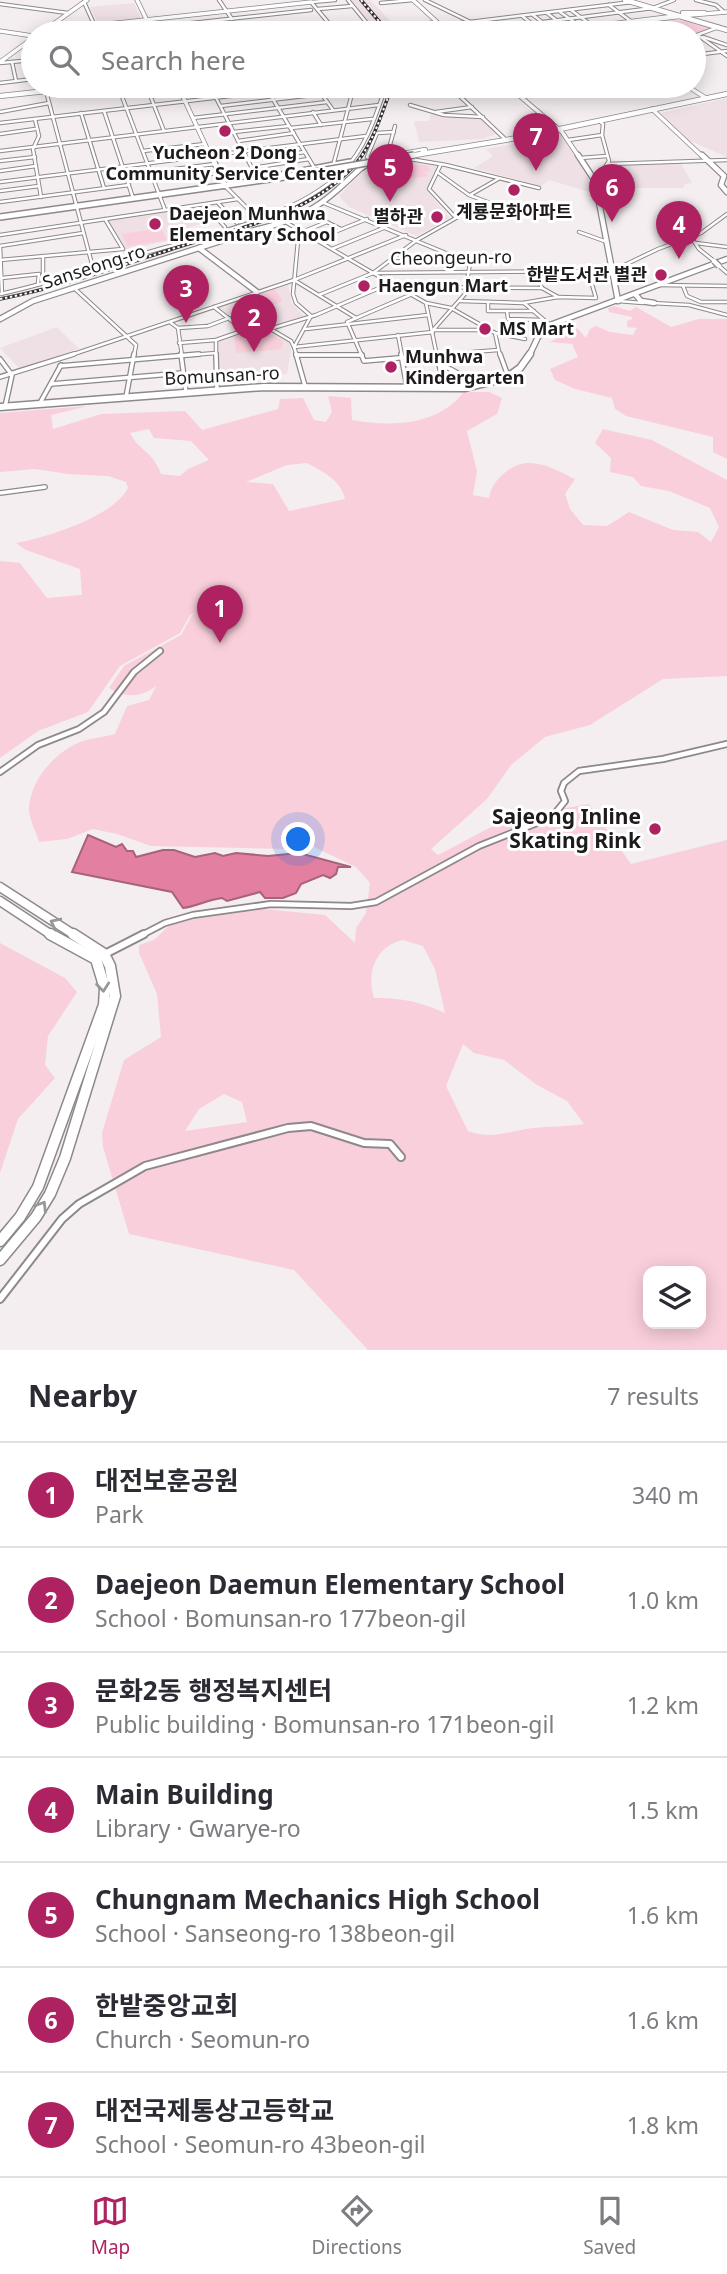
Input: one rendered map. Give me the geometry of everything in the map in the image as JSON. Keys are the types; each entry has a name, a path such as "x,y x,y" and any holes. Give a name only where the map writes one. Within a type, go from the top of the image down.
{"main road":[{"path":"137,0 147,20"},
{"path":"413,0 436,21"},
{"path":"625,0 698,21"},
{"path":"57,21 86,1"},
{"path":"138,21 310,1"},
{"path":"658,10 704,13"},
{"path":"654,19 664,15 658,10"},
{"path":"639,21 726,12"},
{"path":"695,20 691,16 704,13"},
{"path":"654,19 695,20"},
{"path":"706,23 727,30"},
{"path":"0,31 21,37"},
{"path":"0,62 21,47"},
{"path":"0,97 21,93"},
{"path":"232,185 504,139 727,94"},
{"path":"184,98 225,186"},
{"path":"522,98 558,128 597,187 618,301"},
{"path":"558,128 651,109"},
{"path":"651,109 706,161 724,173 722,185 727,192"},
{"path":"362,167 387,156 433,151"},
{"path":"370,162 433,151"},
{"path":"269,179 349,164"},
{"path":"0,217 232,185 349,164"},
{"name":"Sanseong-ro","path":"0,319 24,305 74,288 265,227 287,223 324,202 362,167"},
{"path":"200,248 257,292"},
{"path":"550,325 727,259"},
{"path":"714,261 719,266"},
{"path":"635,294 641,301 654,303"},
{"name":"Bomunsan-ro","path":"2,407 186,392 305,386 444,388 482,385 508,376 525,363 539,333 550,325"},
{"path":"0,887 44,918 74,933 110,966 115,996 65,1158 50,1194 36,1217 0,1260"},
{"path":"0,901 41,929 100,957"},
{"path":"0,1241 20,1217 38,1187 93,1040 104,1005 100,957"}],"street":[{"path":"219,0 232,19"},
{"path":"310,1 335,0"},
{"path":"348,0 365,21"},
{"path":"381,3 413,0"},
{"path":"425,0 470,21"},
{"path":"595,0 597,6"},
{"path":"480,21 643,0"},
{"path":"550,21 653,8 674,0"},
{"path":"696,0 727,5"},
{"path":"86,1 94,21"},
{"path":"310,1 327,21"},
{"path":"0,4 68,13"},
{"path":"609,5 631,21"},
{"path":"716,5 726,12"},
{"path":"317,9 352,6"},
{"path":"211,21 311,10"},
{"path":"570,10 586,21"},
{"path":"560,11 573,21"},
{"path":"546,13 556,20"},
{"path":"533,14 542,21"},
{"path":"522,16 528,21"},
{"path":"706,33 719,27"},
{"path":"706,38 727,44"},
{"path":"706,41 727,56"},
{"path":"706,53 727,51"},
{"path":"0,62 21,61"},
{"path":"12,62 16,81"},
{"path":"0,83 21,80"},
{"path":"48,98 93,268"},
{"path":"123,98 165,210"},
{"path":"151,98 164,131"},
{"path":"0,123 216,98 258,180"},
{"path":"220,106 290,98"},
{"path":"324,98 332,110"},
{"path":"333,166 351,98"},
{"path":"83,233 0,245 1,294 256,217 315,191 349,164 366,136 381,98"},
{"path":"463,98 504,139"},
{"path":"274,100 315,169"},
{"path":"193,118 327,102"},
{"path":"0,112 49,103"},
{"path":"0,151 379,104"},
{"path":"410,105 433,113 484,117"},
{"path":"433,113 473,106"},
{"path":"104,111 133,198"},
{"path":"313,112 321,125"},
{"path":"81,113 104,188"},
{"path":"35,119 35,129 39,136 34,147 34,157 41,197"},
{"path":"234,132 373,119"},
{"path":"597,187 607,187 608,180 604,169 608,164 602,135 603,124 599,121"},
{"path":"387,156 395,126"},
{"path":"0,134 35,129"},
{"path":"370,162 377,133 394,132"},
{"path":"238,141 294,133"},
{"path":"568,140 602,135"},
{"path":"0,182 366,136"},
{"path":"143,151 205,144"},
{"path":"248,159 305,152"},
{"path":"580,158 607,156"},
{"path":"0,161 34,157"},
{"path":"403,158 441,164 539,188"},
{"path":"252,168 309,159"},
{"path":"608,164 727,160"},
{"path":"151,172 215,164"},
{"path":"318,295 373,273 416,240 456,218 429,189 441,164"},
{"path":"0,171 36,166"},
{"path":"437,172 470,195 506,209"},
{"path":"154,181 219,173"},
{"path":"470,195 498,179"},
{"path":"0,202 129,185"},
{"path":"0,191 39,186"},
{"path":"225,186 256,217"},
{"path":"0,235 238,199"},
{"path":"217,202 237,223"},
{"path":"324,202 470,263 468,287 433,331"},
{"path":"204,204 225,227"},
{"path":"615,275 659,249 702,233 727,213"},
{"path":"1,260 123,249 105,219"},
{"path":"316,240 368,219"},
{"path":"311,316 294,299 301,231 327,222 342,229"},
{"name":"Cheongeun-ro","path":"287,223 373,273 588,271 615,275"},
{"path":"332,249 386,227"},
{"path":"579,232 607,242"},
{"path":"0,377 63,360 294,280 406,235"},
{"path":"691,237 714,261"},
{"path":"695,243 727,247"},
{"path":"43,256 43,283"},
{"path":"391,258 458,257"},
{"path":"719,266 727,273"},
{"path":"535,271 542,288"},
{"path":"459,301 523,303 558,297 596,298 588,271"},
{"path":"373,273 426,303 451,309 488,330 525,339"},
{"path":"1,275 39,274 40,282 37,284"},
{"path":"294,280 356,318"},
{"path":"273,328 311,316 391,283"},
{"path":"658,285 727,286"},
{"path":"683,286 687,296 698,301 727,302"},
{"path":"398,287 542,288 558,297"},
{"path":"74,288 131,337 136,345 126,397"},
{"path":"341,325 411,295"},
{"path":"618,301 689,305 727,315"},
{"path":"488,302 488,311 534,311"},
{"path":"426,303 444,388"},
{"path":"523,303 550,325"},
{"path":"214,307 243,330"},
{"path":"508,311 508,319 543,320"},
{"path":"305,329 428,315"},
{"path":"295,347 311,316"},
{"path":"170,322 178,328 208,326 229,318"},
{"path":"523,320 524,326"},
{"path":"180,343 216,340 262,324 273,328 291,341 305,386"},
{"path":"348,324 364,361 498,350"},
{"path":"178,328 186,392"},
{"path":"295,347 433,331 488,330"},
{"path":"495,333 508,376"},
{"path":"398,335 407,387"},
{"path":"216,340 218,390"},
{"path":"60,366 216,353"},
{"path":"296,355 362,355"},
{"path":"40,404 63,360"},
{"path":"1,361 12,375"},
{"path":"439,364 448,367 461,378 482,385"},
{"path":"51,384 183,373"},
{"path":"2,407 12,375"},
{"path":"0,493 45,486"},
{"path":"0,772 38,745 79,729 104,712 134,671 160,651"},
{"path":"100,957 165,923 193,915 271,904 351,906 376,902 479,846 552,817 565,801 561,791 564,783 579,771 663,759 727,744"},
{"path":"0,1299 39,1247 79,1204 145,1166 245,1139 311,1126 364,1143 390,1144 401,1157"}],"shaded area":[{"path":"351,0 370,0 390,21 368,21"},
{"path":"134,3 141,19 97,21 90,7"},
{"path":"727,98 727,157 688,140 661,113"},
{"path":"431,114 482,119 497,134 481,139 419,142 414,121 429,121"},
{"path":"558,131 587,175 593,193 549,180 541,186 474,168 493,156 486,149 536,140 531,136"},
{"path":"401,160 437,166 426,190 450,218 417,236 349,207 339,196 369,165"},
{"path":"406,161 409,165 426,165 431,171 425,172 428,176 384,183 374,171 378,170 375,166"},
{"path":"610,164 681,164 692,183 685,184 683,188 612,188 606,169"},
{"name":"Daejeon Munhwa Elementary School","path":"204,205 217,219 187,228 190,236 125,250 106,220"},
{"path":"161,228 167,240 127,246 122,234"},
{"path":"288,284 292,304 304,316 273,327 261,321 243,329 217,308"},
{"path":"275,289 283,301 246,316 232,304"},
{"path":"614,306 630,311 636,307 671,327 699,319 727,319 727,459 713,452 713,437 626,416 615,409 612,398 575,389 555,380 550,369 578,357 572,344 550,342 561,336 560,330 553,328 560,325 575,326 586,338 590,329 596,326 610,332 633,335 637,328 627,327 627,321 632,317 609,312 608,308"},
{"path":"260,325 289,343 291,349 287,374 218,381 218,340"},
{"path":"57,327 79,349 19,368 0,348"},
{"path":"265,330 283,341 282,349 236,353 234,336"},
{"path":"464,392 489,392 502,398 497,414 467,431 477,471 473,495 489,498 495,483 507,471 524,464 541,464 575,479 565,494 570,509 583,525 607,526 629,512 673,530 698,532 711,542 719,527 710,508 669,491 641,486 633,477 610,472 611,458 595,443 603,429 652,440 727,480 727,676 663,679 590,725 545,737 511,765 487,799 431,849 438,855 508,818 589,804 631,864 727,840 727,1350 368,1350 294,1270 129,1234 103,1147 102,1133 124,1060 161,1037 157,994 139,953 139,945 154,940 173,922 264,909 325,915 355,943 356,928 366,913 370,883 356,867 312,846 286,849 151,846 93,829 67,839 39,842 29,811 33,789 39,778 54,759 73,745 115,734 127,706 149,700 156,686 144,693 133,695 121,694 109,688 124,666 181,635 192,615 200,611 190,615 180,633 120,666 88,712 38,731 0,758 0,561 20,563 47,598 82,595 80,569 26,550 16,543 62,531 94,517 109,508 128,488 126,482 108,476 35,469 0,472 0,413 88,406 51,415 53,429 101,414 185,411 202,430 278,409 280,399 303,398 314,420 326,422 332,412 328,396 351,398 352,420 398,423 427,418 441,412","holes":["149,429 154,438 191,441 209,460 188,469 180,476 161,474 154,460 130,433","307,463 325,473 340,487 345,499 289,511 273,484 246,482 287,465","403,940 423,946 435,969 445,1013 410,1001 374,998 371,979 375,962 380,954 394,943","463,1044 474,1053 504,1060 537,1085 567,1101 584,1124 533,1128 493,1135 468,1131 446,1086","224,1094 242,1102 247,1122 185,1131 199,1109"]},
{"path":"88,835 116,847 122,844 127,851 133,851 136,857 163,850 174,850 195,857 215,853 223,856 236,853 268,856 299,853 351,867 338,867 336,874 330,878 323,875 301,884 296,893 283,898 265,898 260,892 183,908 172,892 72,872"},
{"path":"0,943 65,978 77,992 48,1036 45,1065 55,1078 18,1119 0,1173"}],"railway":[{"path":"361,0 379,21"},
{"path":"0,299 64,283 240,229 310,200 349,171 364,153 387,98"}],"place":[{"name":"Yucheon 2 Dong Community Service Center","path":"225,131"},
{"name":"대전국제통상고등학교","path":"536,171"},
{"name":"계룡문화아파트","path":"514,190"},
{"name":"Chungnam Mechanics High School","path":"390,202"},
{"name":"별하관","path":"437,217"},
{"name":"한밭중앙교회","path":"612,222"},
{"name":"Daejeon Munhwa Elementary School","path":"155,224"},
{"name":"Main Building","path":"679,259"},
{"name":"한밭도서관 별관","path":"661,275"},
{"name":"Haengun Mart","path":"364,286"},
{"name":"문화2동 행정복지센터","path":"186,323"},
{"name":"MS Mart","path":"485,329"},
{"name":"Daejeon Daemun Elementary School","path":"254,352"},
{"name":"Munhwa Kindergarten","path":"391,367"},
{"name":"대전보훈공원","path":"220,643"},
{"name":"Sajeong Inline Skating Rink","path":"655,829"}]}
